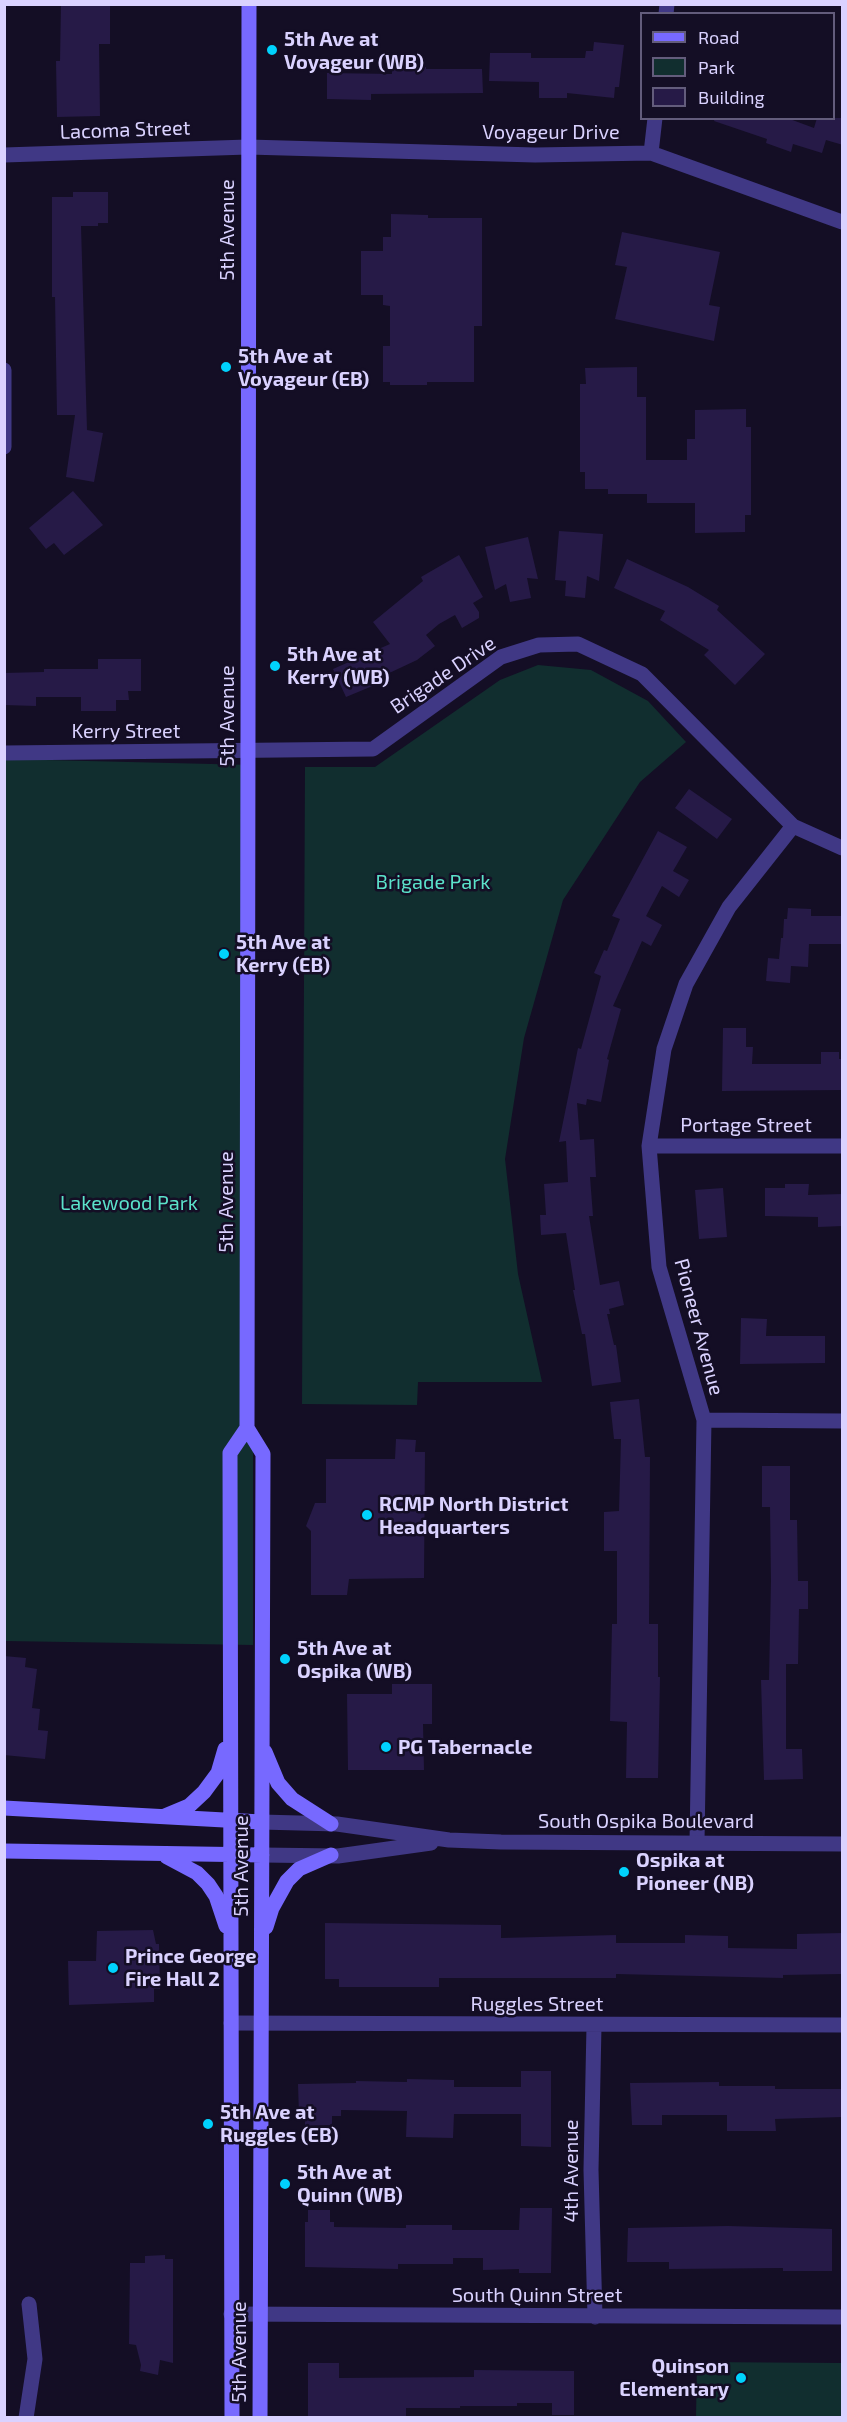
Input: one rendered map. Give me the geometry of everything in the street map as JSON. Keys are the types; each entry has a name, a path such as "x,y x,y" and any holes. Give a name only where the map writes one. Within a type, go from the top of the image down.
{"main road":[{"name":"5th Avenue","path":"249,4 247,1428 264,1454 260,2418"},
{"name":"5th Avenue","path":"232,2418 230,1453 247,1428"},
{"path":"160,1818 189,1806 211,1785 218,1773 230,1731"},
{"path":"262,1747 278,1783 292,1798 330,1824"},
{"name":"South Ospika Boulevard","path":"4,1808 261,1822"},
{"name":"South Ospika Boulevard","path":"4,1851 262,1855"},
{"path":"162,1854 188,1868 208,1884 216,1896 231,1941"},
{"path":"261,1941 272,1908 287,1881 299,1869 330,1855"}],"street":[{"path":"651,153 655,120"},
{"name":"Voyageur Drive","path":"248,147 535,155 651,153 843,222"},
{"name":"Lacoma Street","path":"4,155 248,147"},
{"path":"4,370 4,447"},
{"name":"Brigade Drive","path":"248,751 373,749 501,657 539,645 578,644 642,674 793,826 843,848"},
{"name":"Kerry Street","path":"4,753 248,751"},
{"name":"Pioneer Avenue","path":"697,1842 704,1420 659,1268 649,1146 664,1049 686,984 729,907 793,826"},
{"name":"Portage Street","path":"649,1146 843,1146"},
{"path":"704,1420 843,1421"},
{"name":"South Ospika Boulevard","path":"261,1822 330,1824 449,1840 843,1844"},
{"name":"South Ospika Boulevard","path":"262,1855 330,1855 449,1840"},
{"name":"Ruggles Street","path":"231,2023 594,2026 843,2025"},
{"name":"4th Avenue","path":"594,2026 591,2170 595,2317"},
{"path":"26,2418 35,2359 28,2304"},
{"name":"South Quinn Street","path":"231,2314 843,2318"}],"green space":[{"name":"Brigade Park","path":"538,665 591,670 648,701 686,742 640,782 563,900 524,1038 505,1159 518,1274 542,1382 418,1382 417,1405 302,1404 305,767 375,767 500,680"},
{"name":"Lakewood Park","path":"5,759 253,765 253,1645 5,1641"},
{"path":"697,2362 842,2363 842,2417 696,2417"}],"building":[{"path":"61,4 110,4 110,44 99,44 100,116 57,117 56,61 60,61"},
{"path":"594,42 624,45 619,87 615,87 614,98 567,93 567,98 539,98 539,82 489,81 490,53 531,53 531,58 585,58 586,51 593,51"},
{"path":"426,67 426,69 482,69 483,93 371,94 371,100 327,99 327,73 392,74 392,68"},
{"path":"843,118 843,145 826,140 822,153 793,144 791,152 766,143 767,139 714,121 792,120 814,128 816,120"},
{"path":"73,192 108,192 108,223 98,223 98,226 81,226 87,430 103,433 94,482 66,477 75,415 57,415 55,297 52,297 52,197 73,197"},
{"path":"391,214 428,215 428,218 482,218 482,326 474,326 474,382 390,385 390,382 383,382 383,346 390,346 390,306 383,305 383,295 361,295 361,251 383,251 383,237 391,237"},
{"path":"622,232 720,252 709,305 720,307 714,341 615,319 627,267 615,265"},
{"path":"637,367 637,397 646,397 646,460 687,460 687,439 695,439 695,410 746,409 746,427 751,427 751,515 745,515 745,532 695,533 695,503 647,503 647,494 608,494 608,489 585,489 585,472 580,472 580,384 586,384 585,368"},
{"path":"73,491 103,525 64,555 54,543 46,549 29,528"},
{"path":"559,531 603,534 599,581 587,576 585,598 565,596 566,581 555,580"},
{"path":"528,537 538,579 527,578 531,598 510,602 506,584 495,590 485,547"},
{"path":"459,555 483,597 473,603 479,612 479,618 462,628 455,615 439,624 426,635 435,646 417,660 385,675 387,680 346,697 333,669 390,644 373,622 423,581 421,577"},
{"path":"627,559 688,587 719,606 717,610 765,654 735,685 704,655 709,650 660,620 665,611 614,588"},
{"path":"98,659 141,659 141,691 128,691 129,700 116,700 116,711 81,711 81,697 36,697 36,706 4,705 4,673 44,672 44,669 98,669"},
{"path":"689,789 732,819 717,839 675,808"},
{"path":"658,831 687,847 673,871 689,880 679,897 662,886 646,916 662,925 651,946 642,941 613,1006 621,1009 607,1059 609,1060 601,1102 587,1099 586,1105 577,1103 580,1140 594,1139 596,1177 590,1177 593,1216 589,1216 600,1285 619,1281 624,1305 609,1309 610,1314 607,1314 614,1345 616,1345 621,1382 592,1386 585,1334 582,1334 573,1290 575,1290 566,1233 541,1235 540,1215 546,1215 544,1184 568,1182 566,1141 559,1142 578,1048 581,1049 601,976 594,973 604,950 607,951 620,919 612,916"},
{"path":"788,908 811,909 811,916 843,916 843,944 809,944 808,967 791,966 790,983 766,981 768,958 779,959 784,919 787,919"},
{"path":"723,1028 746,1028 746,1047 753,1047 752,1064 821,1064 821,1052 839,1052 839,1059 843,1059 843,1090 722,1091"},
{"path":"785,1184 809,1184 808,1195 843,1194 843,1226 818,1227 818,1217 765,1216 765,1188 785,1188"},
{"path":"723,1188 727,1237 699,1239 695,1190"},
{"path":"741,1318 767,1319 766,1336 825,1336 825,1363 740,1364"},
{"path":"639,1399 645,1457 650,1457 649,1624 658,1624 658,1677 660,1677 658,1778 626,1778 627,1722 610,1721 612,1624 617,1624 617,1551 604,1551 604,1512 619,1511 621,1439 614,1439 610,1402"},
{"name":"RCMP North District Headquarters","path":"396,1439 416,1440 415,1452 425,1452 424,1578 349,1579 347,1595 311,1595 311,1531 306,1526 315,1503 326,1503 326,1459 395,1459"},
{"path":"762,1466 790,1466 790,1520 797,1520 798,1581 808,1581 808,1609 799,1609 798,1664 786,1664 786,1749 802,1749 803,1779 764,1780 761,1680 769,1680 771,1581 770,1507 762,1507"},
{"path":"4,1656 26,1658 25,1667 37,1669 32,1708 40,1709 38,1730 48,1731 45,1759 4,1755"},
{"name":"PG Tabernacle","path":"392,1684 432,1684 432,1724 423,1724 424,1770 348,1770 347,1694 392,1694"},
{"path":"325,1923 501,1925 501,1938 616,1935 616,1943 685,1943 685,1935 728,1936 728,1948 797,1949 797,1934 843,1933 843,1974 783,1975 783,1978 616,1974 616,1978 439,1978 439,1987 339,1987 339,1979 325,1979"},
{"name":"Prince George Fire Hall 2","path":"153,1930 156,1944 159,1944 160,1989 154,1989 154,2002 69,2005 68,1961 96,1961 97,1931"},
{"path":"521,2071 551,2071 551,2147 521,2146 521,2114 454,2114 453,2138 406,2137 407,2111 341,2110 341,2116 332,2116 332,2125 305,2126 305,2115 299,2115 298,2084 356,2083 356,2081 407,2082 407,2079 454,2080 454,2087 521,2087"},
{"path":"719,2082 719,2086 843,2089 843,2117 775,2119 776,2131 727,2131 727,2115 662,2115 662,2125 632,2125 630,2083"},
{"path":"520,2208 552,2208 551,2273 519,2273 519,2269 483,2270 483,2258 453,2258 453,2264 398,2264 398,2269 305,2267 305,2222 308,2222 308,2210 330,2210 330,2222 334,2222 334,2227 406,2228 406,2225 452,2225 452,2230 519,2230"},
{"path":"728,2226 832,2229 832,2271 783,2271 783,2268 669,2269 669,2262 627,2262 628,2228"},
{"path":"165,2255 165,2259 173,2259 173,2363 160,2360 158,2375 140,2371 141,2365 136,2345 129,2344 130,2263 145,2263 145,2256"},
{"path":"308,2363 339,2363 339,2378 474,2377 474,2370 574,2371 574,2415 552,2415 552,2403 517,2403 517,2406 406,2408 406,2417 308,2418"}],"place":[{"name":"5th Ave at Voyageur (WB)","path":"272,50"},
{"name":"5th Ave at Voyageur (EB)","path":"226,367"},
{"name":"5th Ave at Kerry (WB)","path":"275,666"},
{"name":"5th Ave at Kerry (EB)","path":"224,954"},
{"name":"RCMP North District Headquarters","path":"367,1515"},
{"name":"5th Ave at Ospika (WB)","path":"285,1659"},
{"name":"PG Tabernacle","path":"386,1747"},
{"name":"Ospika at Pioneer (NB)","path":"624,1872"},
{"name":"Prince George Fire Hall 2","path":"113,1968"},
{"name":"5th Ave at Ruggles (EB)","path":"208,2124"},
{"name":"5th Ave at Quinn (WB)","path":"285,2184"},
{"name":"Quinson Elementary","path":"741,2378"}]}
